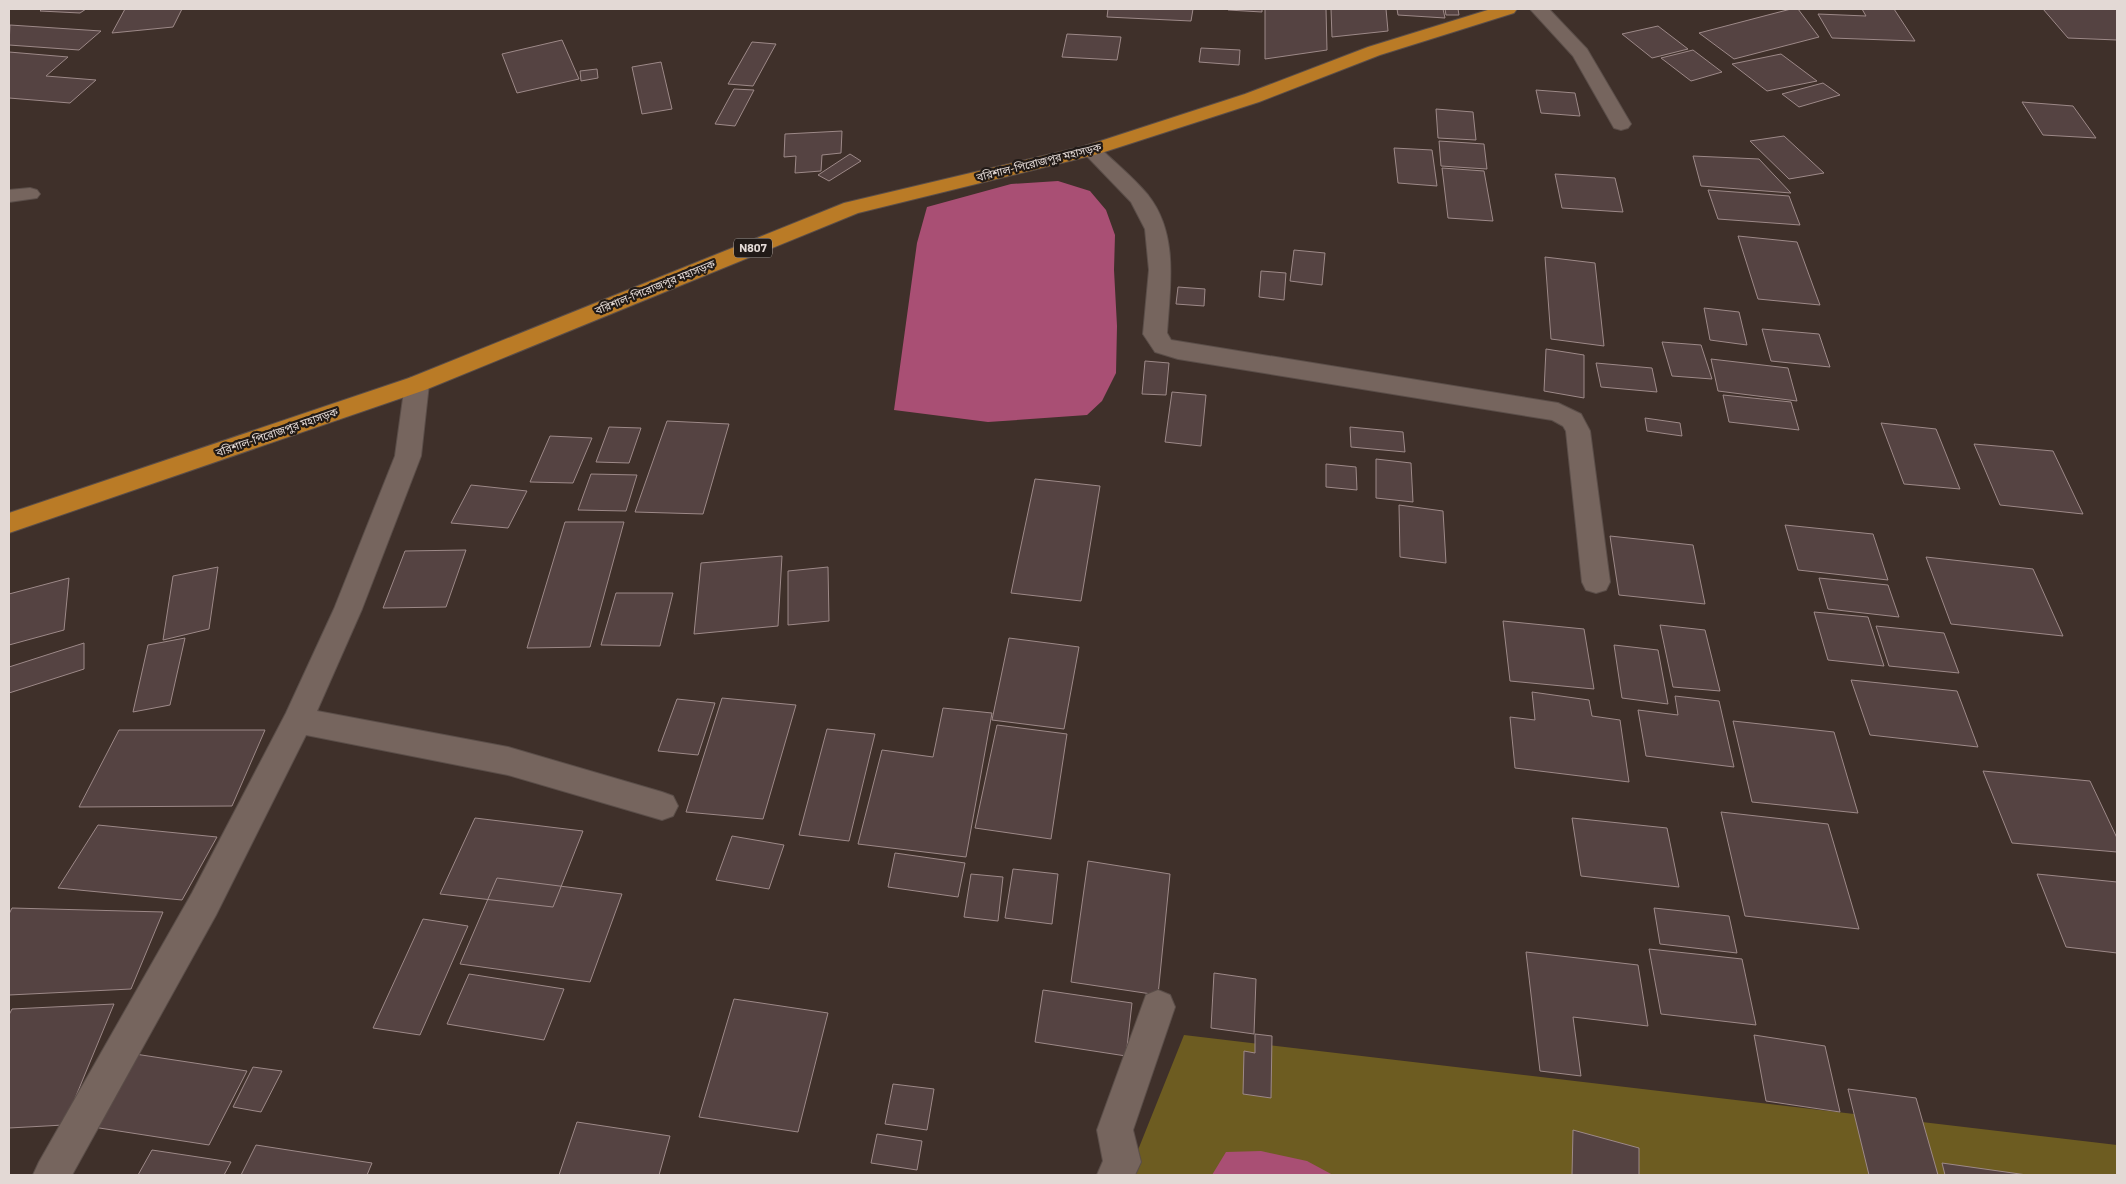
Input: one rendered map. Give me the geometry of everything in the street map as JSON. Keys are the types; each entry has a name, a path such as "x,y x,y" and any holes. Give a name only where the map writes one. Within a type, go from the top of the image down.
{"highway":[{"name":"বরিশাল-পিরোজপুর মহাসড়ক","path":"9,523 417,384 851,208 1091,150 1252,98 1374,51 1508,9"}],"street":[{"path":"1539,9 1581,53 1621,124"},
{"path":"1091,150 1140,199 1156,229 1160,270 1155,334 1163,346 1178,351 1558,412 1572,420 1578,431 1596,582"},
{"path":"9,196 30,194"},
{"path":"52,1175 204,904 298,720 348,609 408,456 417,384"},
{"path":"298,720 508,760 662,806"},
{"path":"1116,1175 1122,1162 1115,1130 1158,1007"}],"shaded area":[{"path":"1058,181 1090,191 1106,210 1115,235 1116,373 1102,401 1087,415 988,422 894,410 917,243 927,207 1011,184"},
{"path":"1184,1035 2117,1145 2117,1175 1128,1175"},
{"path":"1261,1151 1307,1161 1333,1175 1212,1175 1226,1152"}],"building":[{"path":"42,9 86,9 80,13 40,11"},
{"path":"125,9 182,9 173,27 112,33"},
{"path":"1108,9 1193,9 1191,21 1107,17"},
{"path":"1262,9 1262,12 1228,10"},
{"path":"1265,9 1326,9 1327,50 1265,59"},
{"path":"1331,9 1386,9 1388,31 1332,37"},
{"path":"1397,9 1443,9 1445,18 1398,15"},
{"path":"1445,9 1458,9 1459,15 1446,15"},
{"path":"1791,9 1798,9 1819,37 1734,59 1699,33"},
{"path":"1862,9 1894,9 1915,41 1832,38 1818,14 1866,16"},
{"path":"2043,9 2117,9 2117,40 2068,38"},
{"path":"10,25 101,31 79,50 9,45"},
{"path":"1658,26 1688,49 1652,58 1622,34"},
{"path":"1067,34 1121,37 1117,60 1062,57"},
{"path":"562,40 579,79 517,93 502,54"},
{"path":"752,42 776,44 753,86 728,84"},
{"path":"1201,48 1240,50 1239,65 1199,62"},
{"path":"1693,50 1722,72 1691,81 1661,58"},
{"path":"9,52 68,57 46,76 96,80 70,103 9,98"},
{"path":"1781,54 1817,81 1767,91 1732,64"},
{"path":"661,62 672,109 642,114 632,67"},
{"path":"597,69 598,78 581,81 580,71"},
{"path":"1823,83 1840,95 1799,107 1782,94"},
{"path":"734,89 754,90 735,126 715,124"},
{"path":"1536,90 1575,93 1580,116 1541,113"},
{"path":"2022,102 2073,106 2096,138 2043,135"},
{"path":"1436,109 1473,112 1476,140 1438,138"},
{"path":"842,131 841,153 822,155 821,171 795,173 796,156 784,157 785,134"},
{"path":"1784,136 1824,173 1789,179 1750,141"},
{"path":"1439,141 1484,144 1487,169 1441,166"},
{"path":"1394,148 1432,150 1437,186 1398,183"},
{"path":"850,154 861,161 829,181 818,175"},
{"path":"1693,156 1759,159 1791,193 1701,186"},
{"path":"1442,168 1484,171 1493,221 1448,218"},
{"path":"1555,174 1615,178 1623,212 1562,208"},
{"path":"1708,190 1789,196 1800,225 1718,219"},
{"path":"1738,236 1797,242 1820,305 1758,299"},
{"path":"1294,250 1325,253 1322,285 1290,281"},
{"path":"1545,257 1595,263 1604,346 1551,339"},
{"path":"1261,271 1286,273 1284,300 1259,297"},
{"path":"1178,287 1205,289 1204,306 1176,304"},
{"path":"1704,308 1739,312 1747,345 1710,340"},
{"path":"1762,329 1819,334 1830,367 1771,361"},
{"path":"1662,342 1701,345 1712,379 1672,376"},
{"path":"1546,349 1584,355 1584,398 1544,391"},
{"path":"1711,359 1788,368 1797,401 1718,391"},
{"path":"1145,361 1169,363 1166,395 1142,394"},
{"path":"1596,363 1652,368 1657,392 1601,387"},
{"path":"1172,392 1206,395 1201,446 1165,442"},
{"path":"1723,395 1791,402 1799,430 1729,422"},
{"path":"1645,418 1680,423 1682,436 1647,431"},
{"path":"667,421 729,424 703,514 635,512"},
{"path":"1881,423 1936,429 1960,489 1904,484"},
{"path":"609,427 641,428 629,463 596,462"},
{"path":"1350,427 1403,432 1405,452 1351,447"},
{"path":"550,436 592,438 573,483 530,482"},
{"path":"1974,444 2053,451 2083,514 2000,505"},
{"path":"1376,459 1411,463 1413,502 1376,498"},
{"path":"1326,464 1356,467 1357,490 1326,487"},
{"path":"591,474 637,475 626,511 578,510"},
{"path":"1035,479 1100,486 1081,601 1011,593"},
{"path":"471,485 527,491 508,528 451,523"},
{"path":"1399,505 1443,511 1446,563 1400,557"},
{"path":"565,522 624,522 590,647 527,648"},
{"path":"1785,525 1873,534 1888,580 1798,570"},
{"path":"1610,536 1693,545 1705,604 1619,595"},
{"path":"466,550 446,607 383,608 405,551"},
{"path":"782,556 778,626 694,634 701,563"},
{"path":"1926,557 2033,569 2063,636 1951,624"},
{"path":"218,567 209,629 163,640 173,576"},
{"path":"828,567 829,621 788,625 788,571"},
{"path":"69,578 64,630 9,645 9,594"},
{"path":"1819,578 1888,585 1899,617 1828,609"},
{"path":"616,593 673,593 660,646 601,645"},
{"path":"1814,612 1868,617 1884,666 1828,660"},
{"path":"1503,621 1584,629 1594,689 1510,681"},
{"path":"1660,625 1705,630 1720,691 1673,687"},
{"path":"1876,626 1944,633 1959,673 1889,666"},
{"path":"185,638 170,705 133,712 148,645"},
{"path":"1009,638 1079,647 1064,729 992,720"},
{"path":"84,643 84,669 9,693 9,667"},
{"path":"1614,645 1658,650 1668,704 1622,698"},
{"path":"1851,680 1957,691 1978,747 1870,735"},
{"path":"1532,692 1589,700 1592,716 1620,720 1629,782 1515,768 1510,717 1535,720"},
{"path":"1675,696 1719,701 1734,767 1646,756 1638,710 1678,715"},
{"path":"722,698 796,705 763,819 686,812"},
{"path":"677,699 715,703 698,755 658,751"},
{"path":"943,708 992,713 966,857 858,844 882,750 933,757"},
{"path":"1733,721 1834,732 1858,813 1752,802"},
{"path":"997,725 1067,734 1051,839 975,828"},
{"path":"827,729 875,734 849,841 799,835"},
{"path":"119,730 265,730 232,806 79,807"},
{"path":"1983,771 2090,781 2117,838 2117,852 2012,843"},
{"path":"1721,812 1828,824 1859,929 1745,916"},
{"path":"475,818 583,831 553,907 440,894"},
{"path":"1572,818 1667,828 1679,887 1581,876"},
{"path":"98,825 217,837 182,900 58,888"},
{"path":"732,836 784,845 769,889 716,880"},
{"path":"895,853 965,863 958,897 888,887"},
{"path":"1088,861 1170,874 1158,995 1071,982"},
{"path":"1013,869 1058,874 1052,924 1005,918"},
{"path":"971,874 1003,877 998,921 964,917"},
{"path":"2037,874 2117,882 2117,953 2066,947"},
{"path":"497,878 622,894 590,982 460,964"},
{"path":"12,908 163,912 131,989 9,995 9,914"},
{"path":"1654,908 1729,916 1737,953 1660,944"},
{"path":"423,919 468,926 420,1035 373,1028"},
{"path":"1649,949 1742,959 1756,1025 1661,1014"},
{"path":"1526,952 1638,965 1648,1026 1573,1017 1581,1076 1540,1071"},
{"path":"1214,973 1256,979 1254,1034 1211,1028"},
{"path":"469,974 564,989 544,1040 447,1024"},
{"path":"1043,990 1132,1003 1126,1056 1035,1042"},
{"path":"734,999 828,1013 798,1132 699,1117"},
{"path":"114,1004 64,1125 9,1128 9,1015 12,1009"},
{"path":"1255,1034 1272,1036 1271,1098 1243,1094 1244,1051 1255,1053"},
{"path":"1754,1035 1825,1046 1840,1112 1766,1101"},
{"path":"135,1054 247,1071 209,1145 93,1127"},
{"path":"253,1067 282,1071 261,1112 233,1107"},
{"path":"893,1084 934,1089 927,1130 885,1124"},
{"path":"1848,1089 1916,1098 1938,1175 1869,1175"},
{"path":"577,1122 670,1136 659,1175 559,1175"},
{"path":"1573,1130 1639,1148 1639,1175 1572,1175"},
{"path":"877,1134 922,1141 917,1170 871,1163"},
{"path":"256,1145 372,1163 367,1175 241,1175"},
{"path":"152,1150 231,1162 224,1175 138,1175"},
{"path":"1942,1163 2027,1175 1945,1175"}]}
